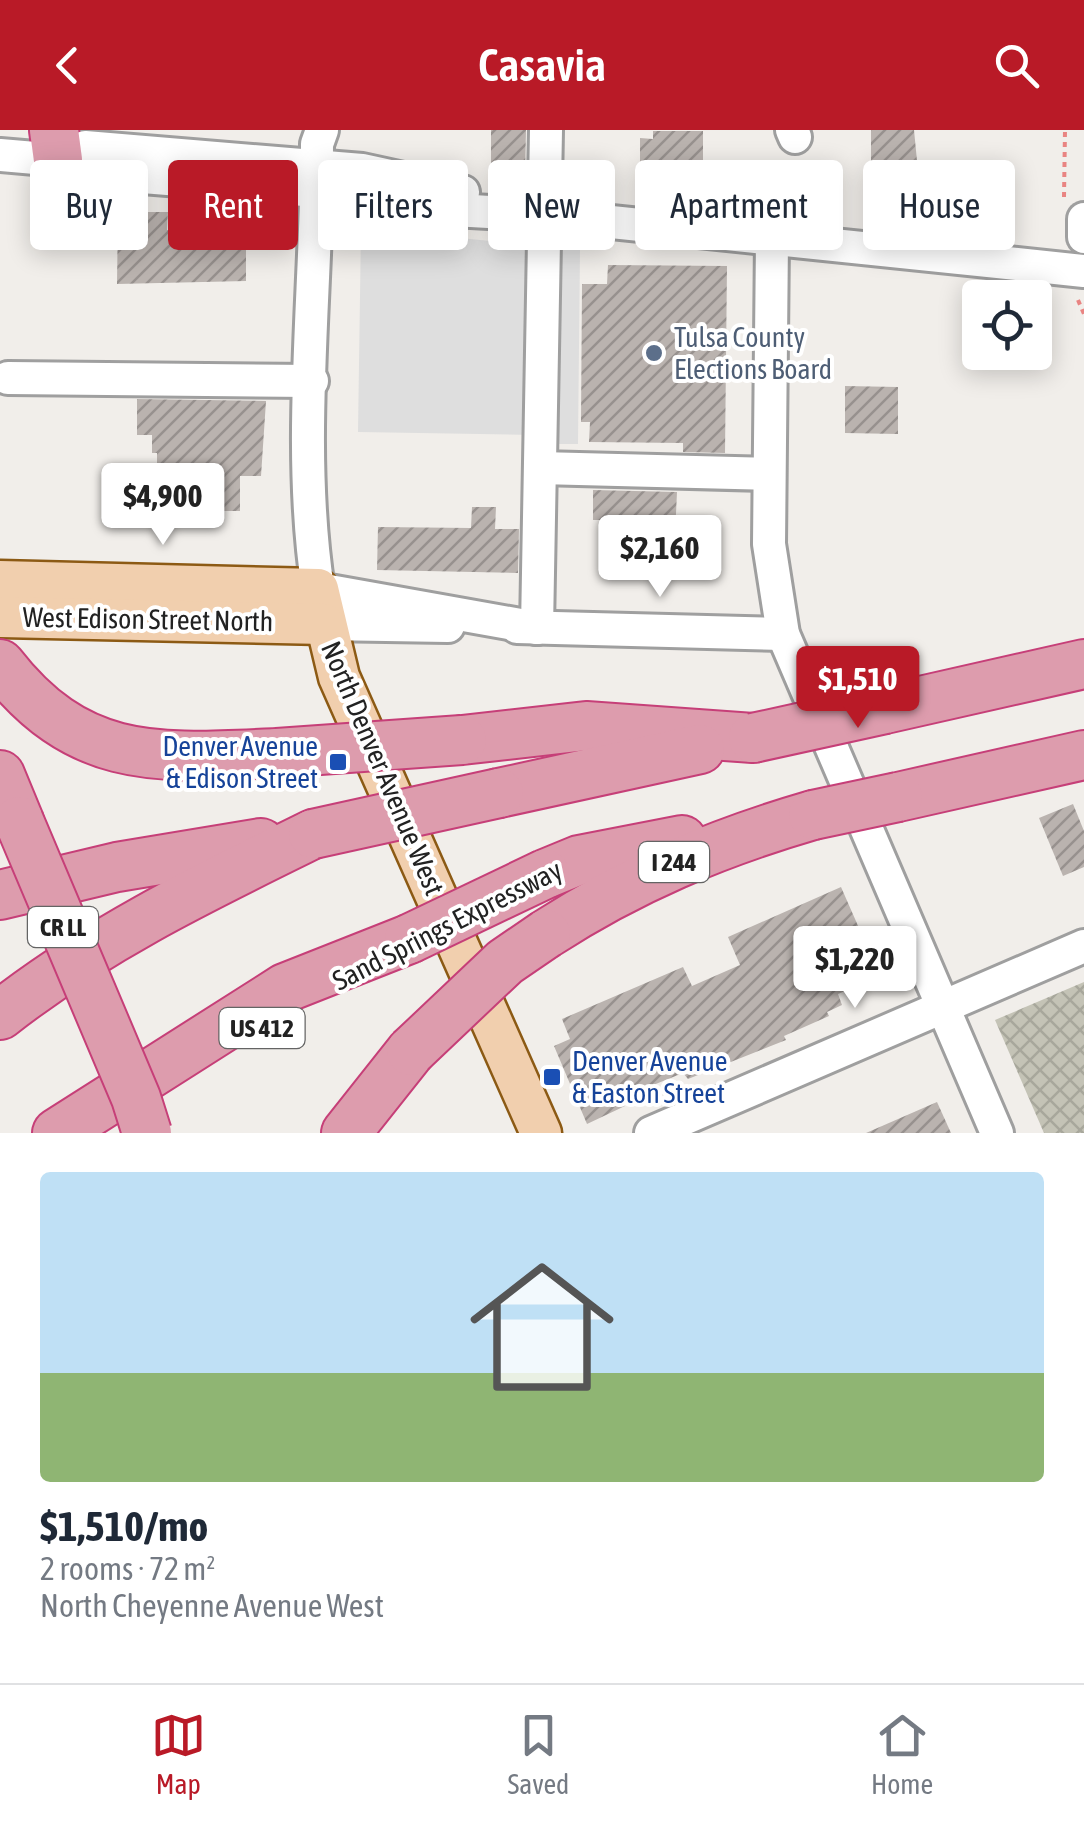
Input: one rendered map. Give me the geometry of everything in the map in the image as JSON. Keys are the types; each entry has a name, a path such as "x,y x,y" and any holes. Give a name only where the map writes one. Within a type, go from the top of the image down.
{"highway":[{"path":"0,664 32,703 82,737 118,750 174,757 462,740 586,726 753,738"},
{"path":"0,896 117,867 314,834 1084,664"},
{"name":"I 244","path":"346,1133 411,1050 505,962 592,904 681,859 813,816 1084,755"},
{"name":"CR LL","path":"0,775 136,1098 147,1133"},
{"name":"Sand Springs Expressway","path":"126,1133 272,1020 409,939 545,874 579,860 813,816"},
{"path":"0,1015 58,970 148,914 314,834"},
{"path":"58,1133 286,988 409,939"},
{"path":"106,1032 126,1133"}],"main road":[{"name":"West Edison Street North","path":"0,582 321,606"},
{"name":"West Edison Street North","path":"0,617 321,606"},
{"name":"North Denver Avenue West","path":"321,606 340,677 541,1133"}],"street":[{"path":"545,160 546,130"},
{"path":"33,150 179,142 317,152 488,199"},
{"path":"33,150 82,172 317,152"},
{"name":"North Denver Avenue West","path":"317,152 312,552 321,606"},
{"path":"1084,219 1084,233"},
{"path":"843,246 1084,271"},
{"path":"536,628 543,250"},
{"path":"772,250 770,563 783,634 997,1133"},
{"path":"8,378 312,382"},
{"path":"540,468 769,474"},
{"name":"West Edison Street North","path":"321,606 536,628 783,634"},
{"path":"651,1133 1084,946"}],"shaded area":[{"path":"468,239 488,241 488,250 580,250 578,444 557,444 534,435 358,432 361,250 468,250"},
{"path":"1084,982 1084,1133 1044,1133 995,1020"}],"building":[{"path":"491,130 526,130 525,160 491,160"},
{"path":"871,130 914,130 917,160 871,160"},
{"path":"653,131 703,131 703,160 640,160 640,138 653,139"},
{"path":"148,212 168,212 168,250 246,250 246,281 117,284 117,250 148,250"},
{"name":"Tulsa County Elections Board","path":"608,265 727,266 725,453 683,452 683,443 589,442 590,422 581,422 582,284 607,284"},
{"path":"845,386 898,387 898,434 845,433"},
{"path":"137,399 266,401 261,476 240,476 240,511 157,511 157,453 152,453 152,435 137,435"},
{"path":"593,490 677,492 673,578 618,578 618,520 593,520"},
{"path":"472,507 496,507 495,529 519,529 518,573 377,570 378,527 471,528"},
{"path":"1073,804 1084,831 1084,867 1063,876 1039,818"},
{"path":"841,887 880,976 838,994 842,1005 827,1012 829,1016 784,1036 786,1040 688,1079 683,1073 621,1098 625,1106 587,1124 554,1046 570,1039 562,1019 683,967 692,986 740,965 728,937"},
{"path":"937,1102 951,1133 866,1133"}],"place":[{"name":"Tulsa County Elections Board","path":"654,353"},
{"name":"Denver Avenue & Edison Street","path":"338,762"},
{"name":"Denver Avenue & Easton Street","path":"552,1077"}]}
